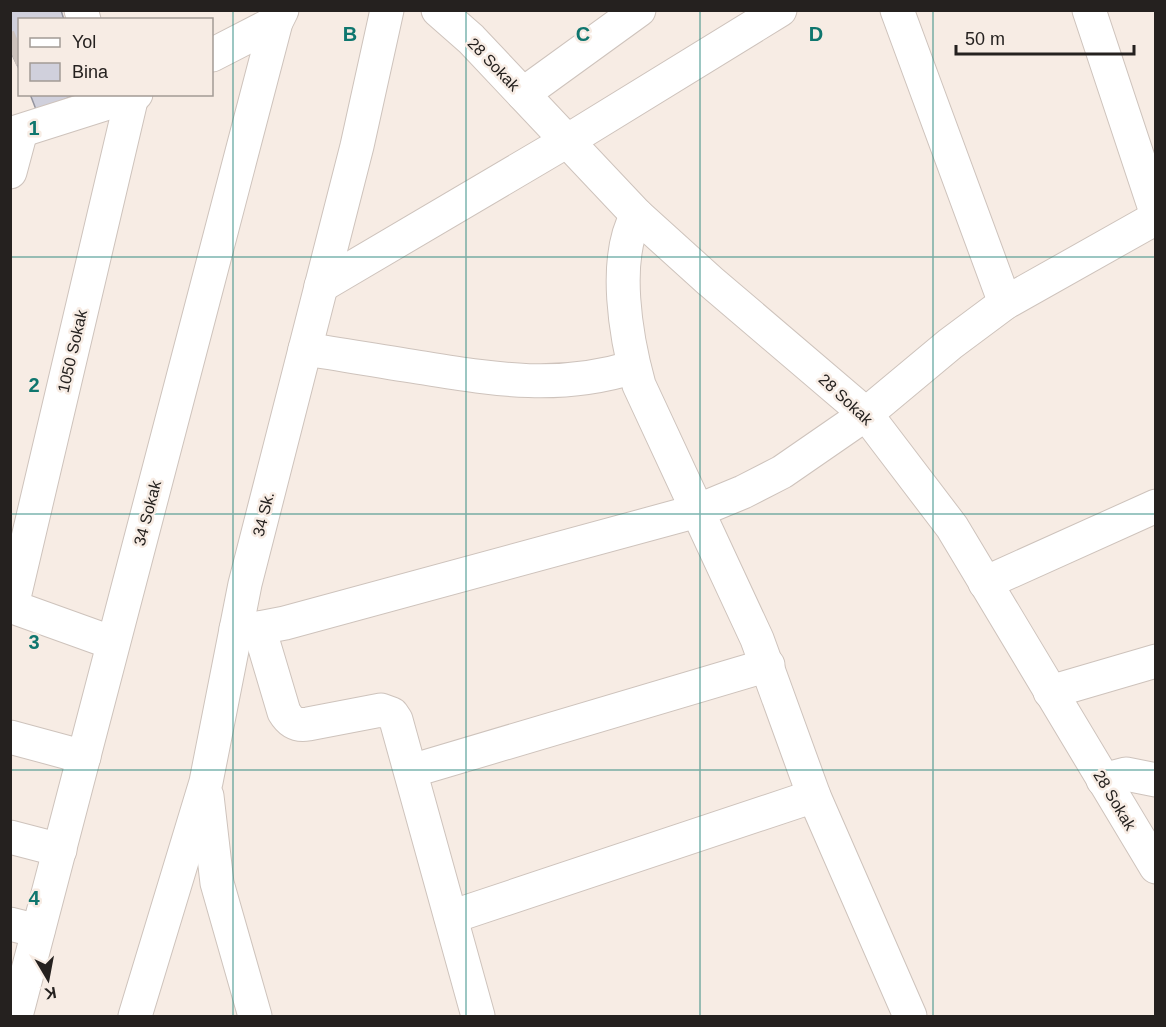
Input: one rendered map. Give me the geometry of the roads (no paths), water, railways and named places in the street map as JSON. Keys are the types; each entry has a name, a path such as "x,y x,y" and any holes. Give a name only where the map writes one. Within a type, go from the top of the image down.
{"street":[{"name":"34 Sk.","path":"135,1017 206,782 247,629 245,584 357,146 387,10"},
{"name":"28 Sokak","path":"438,10 471,39 637,215 710,281 866,414 952,526 1155,867"},
{"path":"523,94 639,10"},
{"path":"321,286 567,141 780,10"},
{"path":"897,10 1005,303"},
{"path":"1089,10 1155,212"},
{"path":"213,54 279,16"},
{"name":"34 Sokak","path":"16,1017 25,928 60,850 279,16"},
{"path":"10,172 16,132 130,96"},
{"name":"1050 Sokak","path":"11,606 133,96"},
{"path":"637,215 630,227 627,243 624,298 626,330 639,385 768,665 814,796 910,1017"},
{"path":"478,1017 396,720 387,711 376,711 308,724 291,722 284,712 247,629 285,623 697,511 742,492 782,472 866,414 950,344 1005,303 1155,218"},
{"path":"305,349 492,379 572,381 634,368"},
{"path":"986,583 1155,506"},
{"path":"11,606 113,643"},
{"path":"1050,692 1155,662"},
{"path":"411,771 768,665"},
{"path":"10,737 84,757"},
{"path":"1103,780 1126,774 1155,780"},
{"path":"206,782 217,883 255,1017"},
{"path":"451,917 814,796"},
{"path":"10,837 60,850"}],"tunnel":[{"path":"10,50 18,47"}]}
